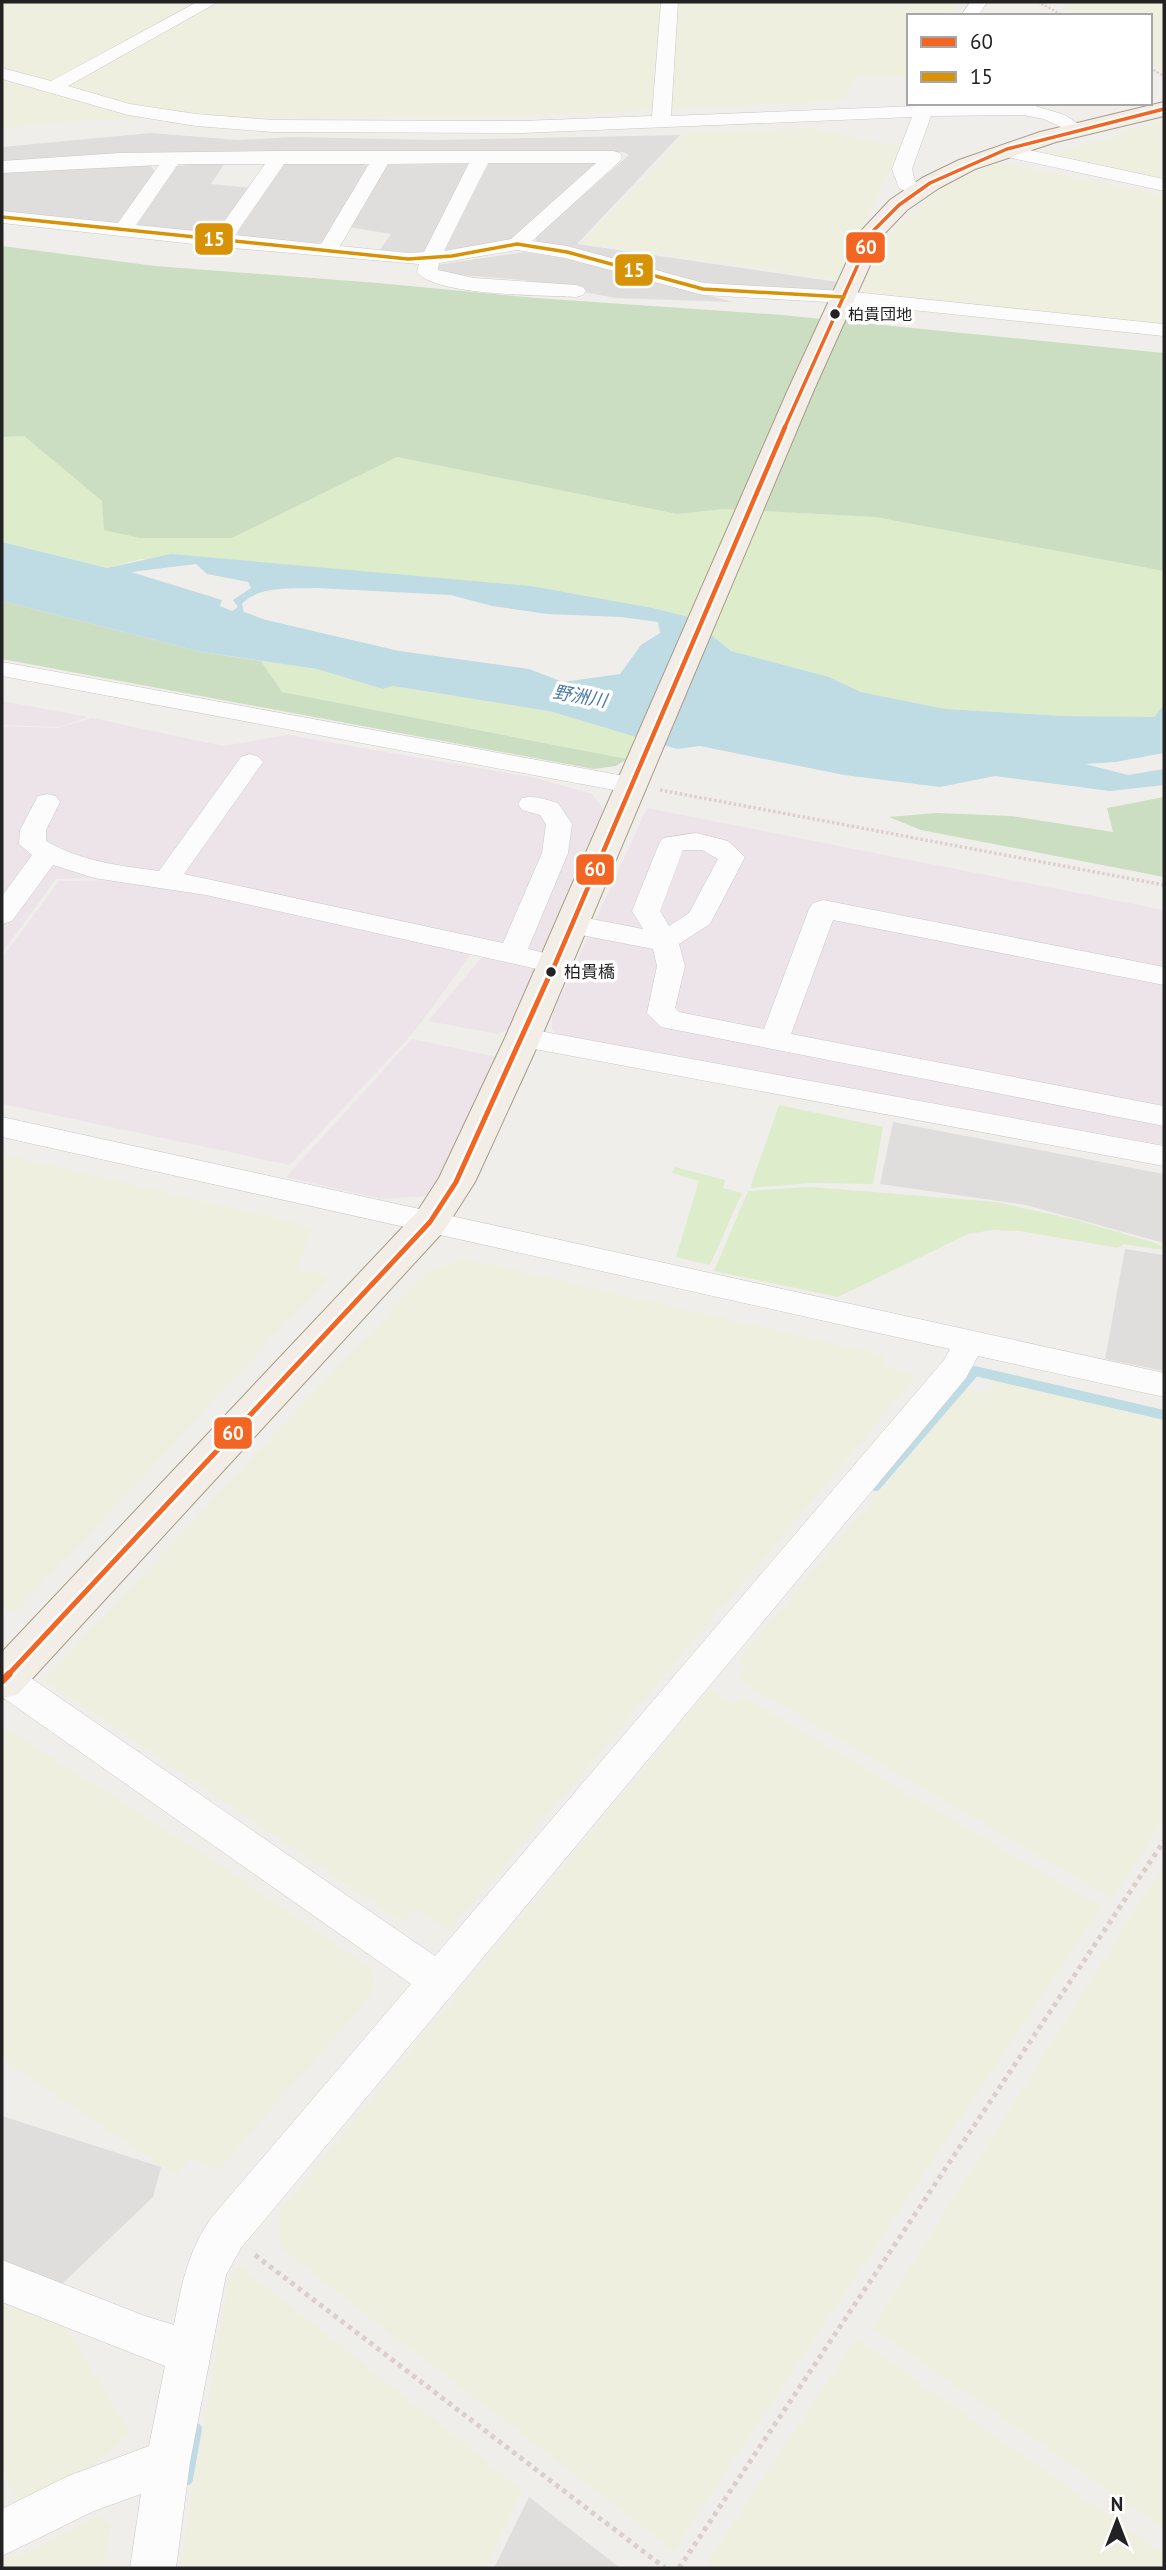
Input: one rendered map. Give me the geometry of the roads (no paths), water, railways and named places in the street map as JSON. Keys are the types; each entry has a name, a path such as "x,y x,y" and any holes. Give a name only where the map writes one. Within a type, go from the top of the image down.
{"main road":[{"path":"3,1679 430,1222 456,1182 523,1038 800,392 873,231 884,217 916,190 976,161 1077,129 1164,109"}],"street":[{"path":"52,88 209,2"},
{"path":"661,123 670,2"},
{"path":"2,73 128,109 196,120 273,126 522,127 661,123 925,107 1039,110 1060,117 1077,129"},
{"path":"916,190 906,184 902,169 925,107"},
{"path":"1005,151 1164,185"},
{"path":"327,251 382,157"},
{"path":"482,157 430,259 427,272 433,278 576,292"},
{"path":"2,167 119,159 613,157 517,244"},
{"path":"221,241 279,158"},
{"path":"122,231 172,159"},
{"path":"2,217 221,241 430,259 517,244 567,252 703,289 1164,344"},
{"path":"840,305 1164,330"},
{"path":"2,669 635,775"},
{"path":"166,881 250,762"},
{"path":"47,802 33,830 32,844 69,864 120,875 202,886 555,964"},
{"path":"512,954 555,853 559,824 549,809 531,804"},
{"path":"2,915 47,854"},
{"path":"774,1040 823,909 1164,976"},
{"path":"572,924 663,942 671,970 661,1001 661,1013 671,1020 1164,1116"},
{"path":"523,1038 1164,1156"},
{"path":"2,1127 1164,1385"},
{"path":"153,2568 168,2462 205,2274 213,2252 226,2233 955,1369 970,1342"},
{"path":"3,1679 439,1980"},
{"path":"2,2281 145,2339 190,2351"},
{"path":"2,2533 84,2492 168,2462"}],"water":[{"name":"野洲川","path":"2,542 107,568 171,554 531,586 689,617 731,651 829,677 861,692 945,709 1063,716 1154,717 1164,705 1164,753 1115,762 1085,764 1128,775 1164,769 1164,785 1110,791 995,776 940,787 844,775 700,746 677,749 549,711 393,686 383,689 317,669 202,652 2,601","holes":["196,564 207,574 248,582 251,588 233,600 238,607 232,611 220,606 222,600 131,572","317,588 451,595 492,606 547,614 621,617 658,622 660,633 641,645 620,674 563,682 529,669 399,651 266,620 244,612 242,604 257,594 277,589"]}],"waterway":[{"path":"876,1486 975,1371 1164,1415"},
{"path":"187,2479 196,2429"}],"place":[{"name":"柏貴団地","path":"835,314"},
{"name":"柏貴橋","path":"551,972"}]}
